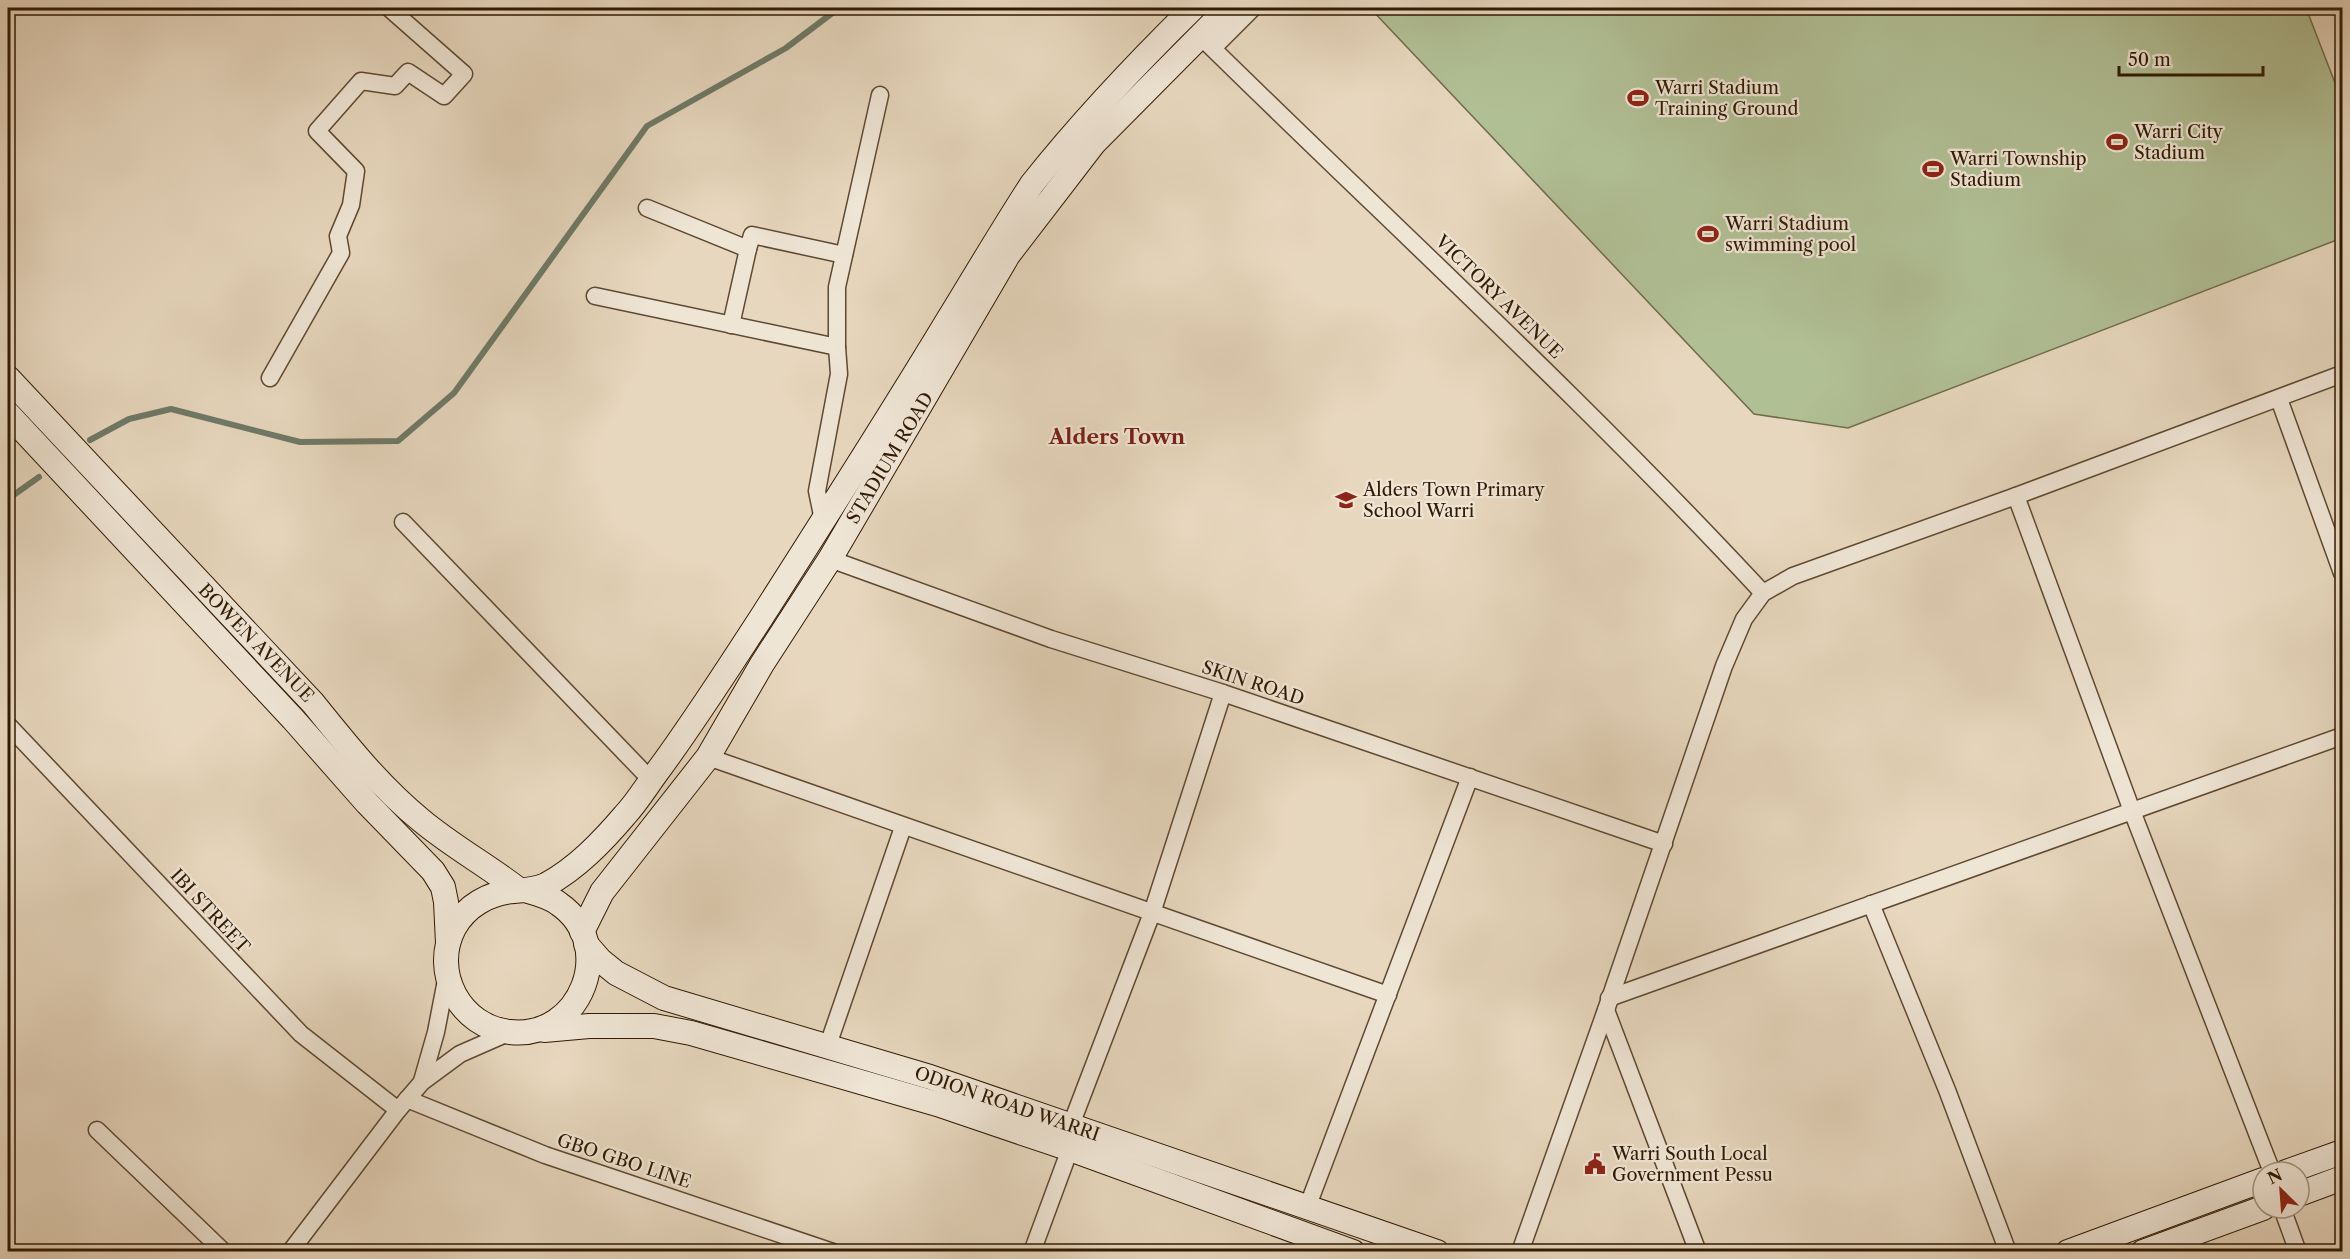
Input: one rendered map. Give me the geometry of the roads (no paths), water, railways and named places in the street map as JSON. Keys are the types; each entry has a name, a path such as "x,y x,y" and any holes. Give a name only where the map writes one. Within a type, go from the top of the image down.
{"main road":[{"name":"STADIUM ROAD","path":"524,891 544,886 581,861 627,813 693,723 823,520 946,323 994,241 1032,184 1073,132 1119,81 1193,8"},
{"name":"STADIUM ROAD","path":"584,938 603,892 708,757 762,664 830,559 1008,255 1094,143 1206,42 1228,8"},
{"name":"BOWEN AVENUE","path":"8,378 313,703 387,788 422,821 524,891"},
{"name":"BOWEN AVENUE","path":"8,414 293,719 367,803 433,871 443,887 448,944"},
{"path":"524,891 545,896 561,905 573,917 584,938 588,971 579,998 560,1018 536,1030 510,1032 481,1023 468,1014 458,1002 447,974 448,944 455,926 482,900 500,893 524,891"},
{"name":"ODION ROAD WARRI","path":"584,938 600,960 616,972 664,998 930,1077 1437,1251"},
{"name":"ODION ROAD WARRI","path":"536,1030 589,1026 654,1026 691,1033 937,1104 1070,1149 1353,1251"},
{"path":"2311,1163 2343,1152"},
{"path":"2311,1190 2343,1178"},
{"path":"2068,1251 2251,1184"},
{"path":"2143,1251 2251,1212"}],"street":[{"path":"270,378 341,253 338,236 351,205 356,171 317,130 361,81 395,86 408,72 444,96 464,74 389,8"},
{"path":"1206,42 1253,8"},
{"name":"VICTORY AVENUE","path":"1206,42 1504,328 1687,512 1763,593"},
{"path":"823,520 817,491 839,374 837,286 880,95"},
{"path":"647,208 748,249"},
{"path":"731,325 753,235 844,255"},
{"path":"595,296 837,347"},
{"path":"1520,1251 1664,844 1724,666 1744,619 1763,593 1793,576 2343,374"},
{"path":"2279,399 2343,573"},
{"path":"2016,496 2132,811 2267,1160"},
{"path":"403,522 651,780"},
{"name":"SKIN ROAD","path":"830,559 1051,639 1223,693 1664,844"},
{"path":"1071,1125 1152,913 1223,693"},
{"name":"IBI STREET","path":"8,725 301,1034 402,1104"},
{"path":"1608,1004 1871,904 2343,736"},
{"path":"708,757 1388,995"},
{"path":"1307,1208 1470,777"},
{"path":"827,1048 903,827"},
{"path":"1871,904 1947,1090 2008,1251"},
{"path":"422,1082 436,1032 447,974"},
{"path":"1608,1004 1698,1251"},
{"path":"290,1251 402,1104 422,1082 460,1054 510,1032"},
{"name":"GBO GBO LINE","path":"402,1104 545,1155 833,1251"},
{"path":"98,1130 224,1251"},
{"path":"1032,1251 1070,1149"},
{"path":"2286,1220 2298,1251"}],"waterway":[{"path":"90,440 129,419 171,409 300,442 398,441 454,393 647,126 786,48 839,8"},
{"path":"8,499 39,477"}],"place":[{"name":"Warri Stadium Training Ground","path":"1638,98"},
{"name":"Warri City Stadium","path":"2117,142"},
{"name":"Warri Township Stadium","path":"1933,169"},
{"name":"Warri Stadium swimming pool","path":"1708,234"},
{"name":"Alders Town Primary School Warri","path":"1346,500"},
{"name":"Warri South Local Government Pessu","path":"1595,1164"}],"district":[{"name":"Alders Town","path":"1117,437"}]}
